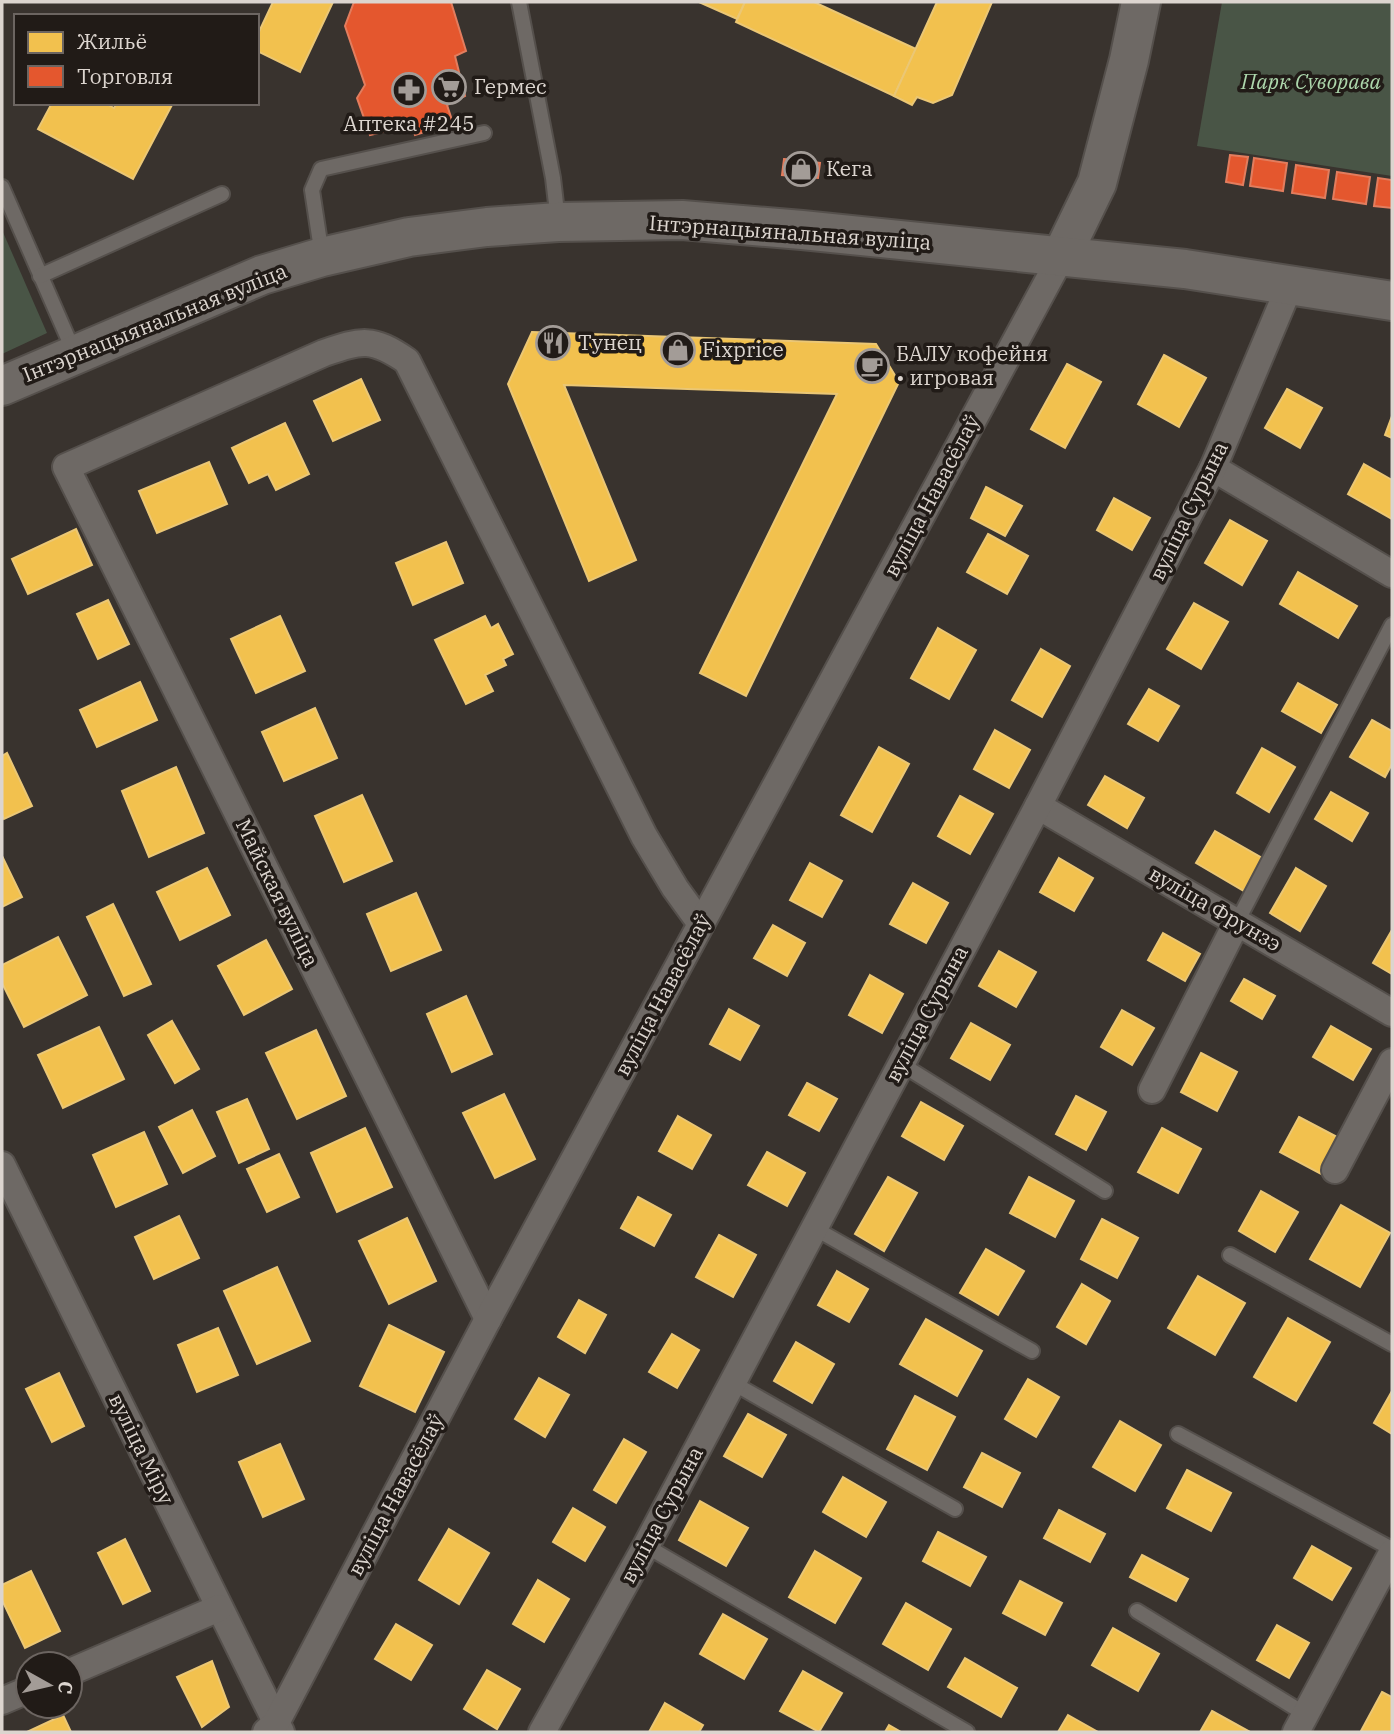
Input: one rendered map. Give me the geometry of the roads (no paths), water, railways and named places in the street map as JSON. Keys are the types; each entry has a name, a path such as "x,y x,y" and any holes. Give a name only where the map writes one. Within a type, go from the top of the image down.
{"main road":[{"path":"1061,257 1097,184 1141,2"},
{"name":"Інтэрнацыянальная вуліца","path":"2,386 262,275 322,257 409,237 487,226 682,220 1185,270 1392,300"}],"street":[{"name":"вуліца Навасёлаў","path":"274,1729 488,1319 1061,257"},
{"name":"вуліца Сурына","path":"543,1732 733,1383 1213,468 1290,285"},
{"name":"Майская вуліца","path":"488,1319 66,467 324,353 356,342 386,346 407,360 644,836 675,888 701,924"},
{"path":"1213,468 1392,574"},
{"name":"вуліца Фрунзэ","path":"1038,806 1392,1013"},
{"path":"1152,1090 1237,922"},
{"path":"1335,1170 1392,1062"},
{"name":"вуліца Міру","path":"2,1165 9,1200 219,1608 274,1729"},
{"path":"1301,1723 1392,1551"},
{"path":"84,1666 219,1608"}],"lane":[{"path":"519,2 553,178 558,222"},
{"path":"322,257 312,190 321,169 484,134"},
{"path":"2,187 75,354"},
{"path":"40,276 222,194"},
{"path":"1237,922 1392,625"},
{"path":"901,1064 1105,1191"},
{"path":"814,1228 1032,1351"},
{"path":"1230,1255 1392,1344"},
{"path":"733,1383 955,1509"},
{"path":"1178,1434 1392,1551"},
{"path":"646,1546 967,1732"},
{"path":"1137,1611 1301,1723"}],"place":[{"name":"Гермес","path":"449,87"},
{"name":"Аптека #245","path":"409,90"},
{"name":"Кега","path":"801,169"},
{"name":"Тунец","path":"553,343"},
{"name":"Fixprice","path":"678,350"},
{"name":"БАЛУ кофейня • игровая","path":"872,366"}],"park label":[{"name":"Парк Суворава","path":"1311,82"}]}
